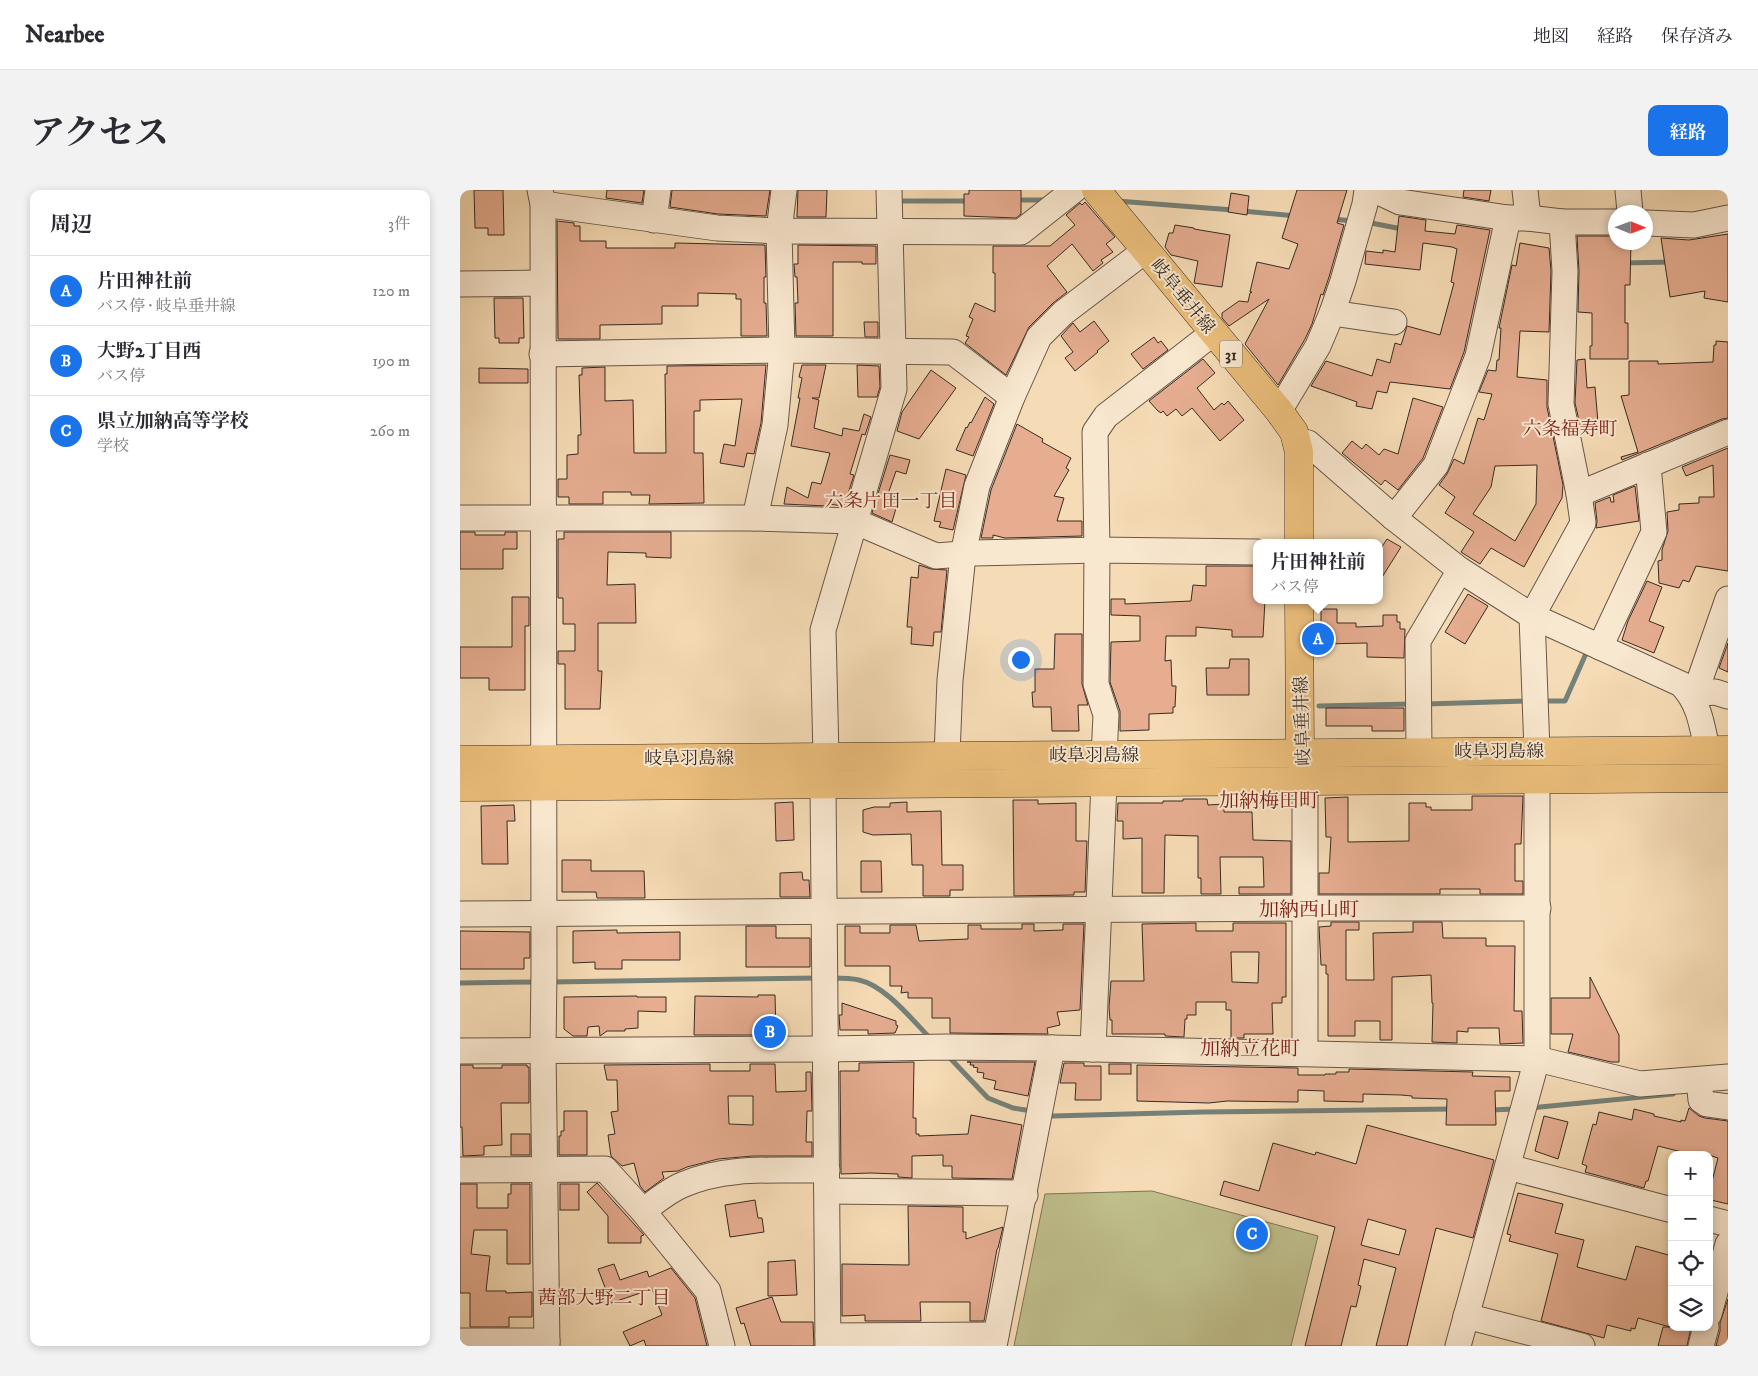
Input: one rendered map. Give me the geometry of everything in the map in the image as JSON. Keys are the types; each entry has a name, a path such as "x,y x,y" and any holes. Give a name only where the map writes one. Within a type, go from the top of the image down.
{"main road":[{"name":"岐阜垂井線","path":"1096,190 1279,411 1294,432 1299,452 1299,539"},
{"name":"岐阜垂井線","path":"1299,604 1300,752 1305,782"},
{"name":"岐阜羽島線","path":"460,760 1717,750"},
{"name":"岐阜羽島線","path":"460,787 1728,778"}],"street":[{"path":"654,220 658,190"},
{"path":"755,518 775,425 782,350 778,231 784,190"},
{"path":"826,757 823,630 894,389 889,190"},
{"path":"460,1341 547,1344 543,1050 544,759 541,197 654,220 717,228 778,231 1022,232 1074,190"},
{"path":"1279,411 1318,346 1332,313 1344,281 1367,190"},
{"path":"1378,190 1400,202 1518,218 1562,222 1608,222"},
{"path":"1394,518 1436,465 1478,356 1525,190"},
{"path":"1628,190 1629,205"},
{"path":"1653,223 1694,225 1728,218"},
{"path":"1537,751 1532,616 1583,523 1561,404 1565,271 1562,222"},
{"path":"947,755 950,680 963,555 977,486 1012,397 1039,337 1063,313 1146,250"},
{"path":"460,284 542,283"},
{"path":"1332,313 1394,322"},
{"path":"1104,756 1106,715 1096,684 1096,432 1106,416 1213,333"},
{"path":"542,354 782,350 953,352 1012,397"},
{"path":"1579,494 1728,432"},
{"path":"1296,440 1308,443 1394,518 1460,570 1532,616 1681,684 1691,694 1717,750"},
{"path":"1600,647 1654,532 1648,465"},
{"path":"460,518 755,518 854,521 936,556 974,553 1097,550 1253,552"},
{"path":"1419,752 1418,641 1460,570"},
{"path":"1691,694 1699,682 1728,599"},
{"path":"1691,694 1715,692 1728,696"},
{"path":"1458,1346 1536,1059 1537,779"},
{"path":"1093,1049 1104,782"},
{"path":"1305,782 1305,1053"},
{"path":"824,785 823,912 828,1341 995,1341 1025,1195 1052,1048"},
{"path":"460,914 1538,908"},
{"path":"460,1051 947,1047 1305,1053 1536,1059 1640,1084 1700,1089 1728,1077"},
{"path":"1700,1089 1707,1104 1728,1107"},
{"path":"1508,1167 1668,1209"},
{"path":"460,1170 604,1169 643,1211 708,1291 722,1346"},
{"path":"643,1211 680,1186 705,1176 728,1172 1025,1195"},
{"path":"1713,1220 1728,1224"},
{"path":"1713,1299 1728,1244"},
{"path":"1466,1316 1582,1346"},
{"path":"1701,1346 1705,1331"}],"green space":[{"path":"1152,1191 1318,1236 1291,1346 1014,1346 1045,1194"}],"building":[{"path":"474,190 503,190 504,235 488,235 488,228 475,228"},
{"path":"607,190 644,190 642,203 606,198"},
{"path":"672,190 770,190 766,216 718,214 670,207"},
{"path":"798,190 827,190 826,217 797,217"},
{"path":"969,190 1021,190 1021,214 1016,218 964,216 964,194 969,194"},
{"path":"1297,190 1347,190 1337,223 1344,225 1329,277 1323,295 1321,294 1312,324 1278,385 1245,344 1269,299 1229,326 1222,318 1222,313 1239,301 1248,302 1252,292 1250,292 1257,262 1289,269 1298,244 1282,238"},
{"path":"1464,190 1491,190 1489,201 1463,197"},
{"path":"1231,193 1249,196 1247,215 1228,212"},
{"path":"1085,202 1115,237 1106,244 1113,252 1101,260 1103,263 1093,271 1072,244 1047,266 1067,292 1029,327 1006,375 965,343 969,337 966,336 973,319 969,317 975,303 995,312 993,246 1050,246 1075,225 1066,215 1080,203 1082,205"},
{"path":"1399,216 1426,220 1425,231 1455,234 1457,225 1490,230 1464,352 1450,389 1390,382 1387,393 1377,391 1372,409 1356,406 1357,402 1311,386 1326,361 1372,376 1377,359 1390,363 1395,343 1401,345 1407,326 1440,335 1454,283 1451,282 1457,249 1452,247 1423,243 1420,270 1365,264 1366,251 1383,253 1383,250 1395,252"},
{"path":"557,221 574,223 574,226 580,226 580,241 606,241 606,248 675,248 675,243 765,245 766,277 764,277 764,303 766,303 767,336 741,336 741,299 736,299 736,294 698,293 698,306 662,306 662,324 600,325 600,339 558,339"},
{"path":"1175,225 1230,235 1222,287 1194,283 1198,261 1171,255 1165,247 1169,233 1173,233"},
{"path":"1728,234 1728,302 1704,298 1705,291 1670,297 1661,238 1689,240"},
{"path":"1577,236 1608,236 1608,250 1631,250 1630,285 1625,285 1625,323 1628,323 1628,359 1590,359 1592,313 1578,312 1579,271"},
{"path":"1520,243 1549,248 1551,271 1549,332 1520,331 1517,377 1547,380 1547,407 1563,485 1562,498 1524,567 1491,548 1480,564 1461,552 1474,532 1445,513 1455,497 1439,485 1454,459 1464,464 1478,418 1484,420 1492,394 1479,392 1488,370 1496,371 1497,360 1499,360 1501,328 1499,328 1512,265 1516,266","holes":["1537,465 1536,504 1515,541 1473,514 1491,487 1495,466"]},
{"path":"798,245 876,246 876,264 833,262 833,336 796,336 795,303 798,303 797,277 795,277 794,264 798,264"},
{"path":"494,298 523,298 524,338 519,338 519,343 499,343 499,338 495,338"},
{"path":"1094,321 1109,341 1075,371 1065,358 1073,352 1061,336 1073,323 1080,332"},
{"path":"864,322 878,322 878,337 865,337"},
{"path":"1154,337 1158,343 1161,341 1168,350 1143,369 1131,354"},
{"path":"1716,341 1728,342 1728,418 1622,460 1621,457 1638,452 1621,396 1629,395 1629,361 1658,361 1658,364 1713,362"},
{"path":"1203,359 1215,373 1197,388 1214,410 1222,403 1224,405 1228,401 1244,420 1220,441 1192,408 1182,416 1176,409 1167,416 1163,411 1161,413 1158,411 1149,401"},
{"path":"1585,359 1587,388 1595,387 1598,423 1580,425 1575,403 1577,360"},
{"path":"766,365 761,423 754,454 747,453 744,467 720,463 724,444 735,446 742,399 700,400 700,411 694,411 694,453 703,453 704,503 649,504 650,495 631,495 631,492 603,492 603,504 569,504 569,497 558,497 558,479 567,479 567,455 578,454 578,435 581,435 579,375 582,375 582,368 605,367 605,401 633,400 634,453 666,453 665,374 667,374 667,366"},
{"path":"802,365 826,365 819,398 812,398 819,400 814,428 842,436 843,428 859,431 864,414 871,417 865,435 862,434 850,474 854,475 844,506 784,504 787,487 808,498 812,482 821,484 830,453 791,446 800,398 798,398 802,378 799,377"},
{"path":"857,365 879,366 880,387 877,397 858,397"},
{"path":"479,368 528,369 528,383 479,383"},
{"path":"931,370 956,388 919,439 897,431 902,412"},
{"path":"985,397 994,404 973,456 956,450 966,427 971,423"},
{"path":"1413,398 1443,407 1423,458 1398,490 1385,480 1381,485 1342,453 1352,441 1362,449 1366,444 1379,455 1384,449 1398,454"},
{"path":"1017,424 1043,439 1042,442 1071,458 1066,468 1069,470 1054,496 1064,498 1057,521 1082,521 1082,536 1005,538 993,535 993,538 981,538 991,490"},
{"path":"1728,448 1728,571 1696,566 1689,582 1683,580 1679,588 1659,583 1658,561 1662,560 1662,550 1668,531 1667,512 1679,510 1679,504 1699,503 1699,497 1714,497 1713,465 1686,476 1682,467"},
{"path":"890,455 910,460 906,474 896,471 888,494 899,498 892,522 872,513"},
{"path":"946,469 966,475 953,530 939,527 941,522 934,521"},
{"path":"1635,486 1639,521 1596,528 1595,503 1610,497 1611,502 1614,502 1613,495"},
{"path":"460,532 475,532 475,535 505,535 505,532 517,532 517,549 503,549 503,569 460,569"},
{"path":"564,532 671,532 671,558 646,557 646,553 608,552 607,585 635,584 636,623 598,623 598,671 602,671 600,709 565,709 565,664 558,664 558,651 575,651 575,624 563,624 563,598 558,598 558,539 564,539"},
{"path":"1387,539 1401,547 1383,576 1383,545"},
{"path":"919,565 931,569 947,570 941,632 934,632 933,646 911,644 912,627 907,627 911,577 918,578"},
{"path":"1206,566 1253,566 1253,604 1265,604 1263,637 1232,637 1232,630 1196,627 1196,636 1166,636 1165,661 1171,660 1172,686 1176,686 1173,713 1149,714 1149,730 1120,731 1120,711 1110,682 1111,642 1140,641 1140,616 1111,615 1111,599 1125,599 1125,604 1191,601 1193,585 1206,586"},
{"path":"1647,581 1662,587 1649,621 1664,627 1654,653 1622,640 1628,621"},
{"path":"1468,594 1488,606 1465,644 1445,632"},
{"path":"512,597 529,597 529,626 525,626 525,690 489,690 489,678 460,678 460,647 512,647"},
{"path":"1321,609 1337,609 1337,623 1356,623 1356,627 1383,626 1383,615 1397,615 1400,629 1405,629 1404,658 1367,657 1367,643 1321,644"},
{"path":"1055,634 1082,634 1082,684 1088,705 1078,705 1079,731 1052,731 1051,707 1033,707 1032,692 1035,692 1035,669 1054,669"},
{"path":"1728,643 1728,672 1719,668"},
{"path":"1230,659 1249,659 1249,695 1207,695 1206,668 1229,668"},
{"path":"1326,708 1404,708 1404,731 1372,731 1372,726 1326,726"},
{"path":"1472,796 1523,796 1521,844 1515,844 1515,881 1523,881 1523,894 1480,894 1480,889 1440,889 1440,894 1319,894 1319,873 1329,873 1331,837 1326,837 1325,798 1348,797 1348,842 1409,841 1409,803 1426,803 1426,807 1431,807 1431,810 1472,810"},
{"path":"1183,799 1207,799 1208,805 1224,804 1224,812 1252,812 1253,840 1291,841 1291,894 1239,894 1239,887 1264,887 1263,857 1220,857 1221,894 1201,894 1201,878 1198,878 1198,836 1165,835 1164,893 1142,893 1142,838 1123,839 1123,821 1117,821 1118,803 1163,803 1163,801 1183,801"},
{"path":"1013,800 1038,800 1038,804 1076,803 1076,841 1087,841 1085,892 1074,892 1074,895 1014,896"},
{"path":"793,802 794,840 776,841 775,803"},
{"path":"907,802 907,812 941,811 942,865 963,865 963,890 950,890 950,896 923,896 923,865 912,865 911,834 873,835 863,832 863,810 874,807 890,807 890,803"},
{"path":"514,805 515,821 507,821 508,864 482,864 481,806"},
{"path":"562,860 591,860 591,871 644,871 645,898 597,898 596,892 562,892"},
{"path":"861,861 881,861 882,892 861,892"},
{"path":"802,872 803,880 809,880 810,897 780,897 780,873"},
{"path":"1331,922 1359,922 1359,930 1346,930 1346,980 1374,980 1373,933 1413,932 1413,922 1442,922 1443,938 1486,938 1486,946 1515,946 1514,1011 1522,1011 1523,1043 1500,1044 1499,1028 1468,1028 1468,1032 1457,1031 1457,1043 1432,1042 1433,1003 1431,975 1392,977 1392,1040 1380,1040 1380,1021 1355,1021 1355,1036 1328,1036 1328,974 1326,974 1326,965 1321,965 1319,927 1331,926"},
{"path":"1196,923 1196,931 1233,931 1233,923 1286,923 1286,997 1282,997 1282,1003 1272,1003 1273,1034 1244,1034 1244,1038 1231,1038 1231,1010 1226,1010 1226,1002 1196,1002 1196,1015 1187,1015 1187,1019 1185,1019 1184,1037 1165,1036 1165,1034 1112,1034 1112,1020 1110,1020 1109,1007 1111,981 1144,981 1142,924","holes":["1231,952 1259,952 1258,983 1232,982"]},
{"path":"1022,924 1034,924 1034,931 1063,930 1063,924 1084,924 1080,1010 1057,1012 1060,1025 1047,1028 1048,1034 950,1033 950,1018 932,1018 932,998 908,998 908,992 901,993 902,986 890,986 890,966 845,966 845,926 860,926 860,933 890,933 890,925 916,925 919,941 968,939 968,925 981,925 981,929 1022,929"},
{"path":"746,926 776,926 776,938 810,938 810,967 746,967"},
{"path":"617,930 617,933 680,932 680,960 622,960 622,969 595,969 595,962 573,963 573,931"},
{"path":"460,931 530,932 530,958 524,958 524,969 460,969"},
{"path":"1590,977 1619,1035 1619,1062 1611,1062 1568,1052 1573,1034 1551,1034 1551,998 1590,998"},
{"path":"758,995 775,995 776,1035 694,1035 695,996 758,997"},
{"path":"564,997 666,997 666,1012 638,1011 638,1028 625,1029 625,1031 607,1031 600,1036 599,1026 588,1027 587,1036 573,1036 564,1029"},
{"path":"842,1003 896,1021 898,1026 895,1033 868,1034 868,1030 840,1030 839,1015 842,1015"},
{"path":"914,1062 913,1118 916,1118 916,1134 919,1134 919,1136 968,1134 971,1115 1022,1125 1012,1179 952,1178 952,1166 943,1166 943,1155 912,1156 912,1178 898,1177 898,1174 841,1174 840,1071 859,1071 859,1063"},
{"path":"971,1062 1035,1062 1028,1096 994,1089 996,1081 983,1078 984,1073 977,1072 978,1068 970,1065"},
{"path":"1064,1063 1084,1063 1084,1066 1101,1066 1101,1100 1075,1100 1076,1083 1060,1083"},
{"path":"710,1064 710,1071 750,1071 750,1064 775,1064 776,1092 806,1091 806,1072 811,1072 812,1111 807,1111 806,1142 812,1142 812,1156 753,1156 718,1159 678,1171 662,1172 664,1178 645,1192 640,1186 634,1163 622,1166 611,1156 608,1135 615,1134 611,1112 618,1111 617,1080 607,1080 604,1065","holes":["728,1096 753,1096 753,1125 729,1124"]},
{"path":"1109,1064 1131,1064 1131,1074 1109,1074"},
{"path":"460,1065 473,1065 473,1068 502,1068 502,1065 527,1065 529,1067 529,1103 501,1103 502,1145 484,1146 484,1155 463,1156 462,1127 460,1127"},
{"path":"1137,1065 1298,1068 1298,1075 1336,1074 1336,1072 1349,1072 1349,1069 1473,1072 1472,1076 1510,1077 1510,1091 1495,1091 1496,1125 1446,1125 1447,1099 1412,1098 1412,1096 1401,1095 1363,1094 1363,1102 1324,1101 1324,1091 1298,1090 1298,1102 1227,1101 1209,1103 1137,1101"},
{"path":"1689,1108 1705,1118 1728,1121 1728,1204 1713,1200 1713,1177 1718,1158 1713,1156 1713,1151 1678,1151 1658,1146 1648,1181 1646,1181 1644,1188 1585,1172 1587,1166 1582,1164 1593,1124 1596,1125 1599,1112 1632,1120 1634,1109 1654,1114 1654,1116 1681,1122 1681,1120 1685,1121"},
{"path":"564,1111 587,1111 587,1155 559,1155 559,1136 561,1136 561,1131 564,1131"},
{"path":"1544,1116 1568,1122 1558,1159 1535,1151"},
{"path":"1367,1125 1494,1160 1473,1238 1436,1228 1407,1346 1376,1346 1396,1268 1364,1259 1358,1285 1361,1286 1356,1307 1351,1306 1341,1346 1305,1346 1335,1227 1220,1195 1224,1181 1259,1191 1273,1143 1315,1155 1316,1152 1356,1164","holes":["1368,1219 1406,1230 1399,1255 1361,1245"]},
{"path":"511,1134 530,1134 530,1155 511,1155"},
{"path":"597,1183 644,1235 641,1236 641,1243 608,1243 608,1216 587,1192"},
{"path":"460,1184 477,1184 477,1208 508,1208 508,1194 511,1194 511,1184 530,1184 530,1264 507,1264 507,1230 474,1230 471,1254 490,1256 486,1291 506,1291 506,1293 532,1292 532,1317 509,1317 509,1327 470,1327 470,1293 460,1293"},
{"path":"560,1184 579,1184 579,1210 560,1210"},
{"path":"1518,1193 1563,1204 1555,1233 1584,1240 1577,1267 1626,1280 1636,1246 1668,1255 1668,1326 1638,1318 1635,1329 1631,1328 1631,1331 1607,1325 1604,1338 1541,1321 1558,1254 1509,1241 1511,1235 1507,1234"},
{"path":"755,1200 758,1218 762,1218 764,1232 730,1237 725,1205"},
{"path":"908,1206 963,1207 963,1232 966,1232 966,1239 1003,1227 997,1249 984,1321 970,1321 970,1302 920,1302 921,1321 865,1321 865,1315 842,1316 842,1264 909,1265"},
{"path":"795,1260 797,1295 768,1296 768,1262"},
{"path":"614,1264 620,1280 647,1271 649,1277 671,1268 695,1298 707,1346 646,1346 644,1340 630,1346 623,1332 662,1315 652,1289 611,1303 598,1269"},
{"path":"772,1297 781,1322 813,1322 814,1346 751,1346 744,1323 741,1324 736,1308"},
{"path":"1728,1299 1728,1346 1716,1346 1720,1323"},
{"path":"1663,1327 1668,1327 1668,1331 1690,1331 1687,1346 1658,1346"}],"waterway":[{"path":"1015,200 1046,200"},
{"path":"895,201 969,201"},
{"path":"1117,201 1233,210"},
{"path":"1242,211 1296,216"},
{"path":"1332,219 1353,221"},
{"path":"1366,222 1402,229"},
{"path":"1624,263 1671,262"},
{"path":"1543,701 1565,701 1588,649"},
{"path":"1426,704 1530,701"},
{"path":"1319,706 1412,704"},
{"path":"550,982 819,978"},
{"path":"832,978 859,980 879,989 889,996 931,1039"},
{"path":"460,983 536,982"},
{"path":"948,1056 988,1098 1013,1108 1032,1111"},
{"path":"1530,1108 1673,1094"},
{"path":"1045,1114 1053,1116 1451,1109"},
{"path":"1490,1110 1516,1109"}],"place":[{"name":"片田神社前","path":"1318,639"},
{"name":"大野2丁目西","path":"770,1032"},
{"name":"県立加納高等学校","path":"1252,1234"}],"district":[{"name":"六条福寿町","path":"1570,428"},
{"name":"六条片田一丁目","path":"891,500"},
{"name":"加納梅田町","path":"1269,800"},
{"name":"加納西山町","path":"1309,909"},
{"name":"加納立花町","path":"1250,1048"},
{"name":"茜部大野二丁目","path":"604,1297"}]}
